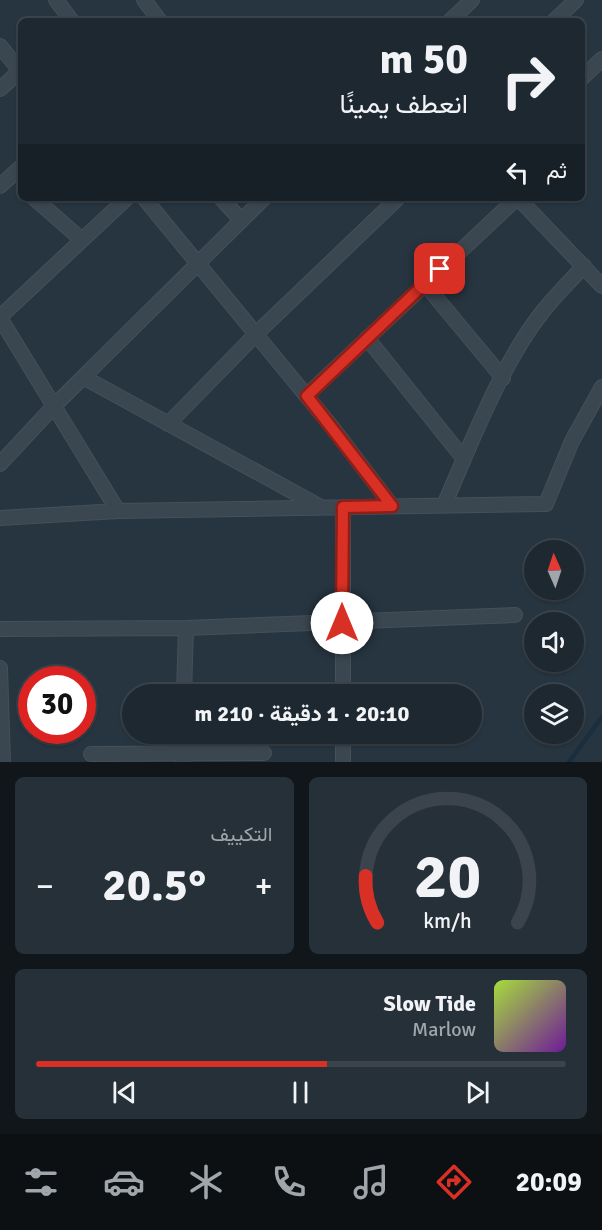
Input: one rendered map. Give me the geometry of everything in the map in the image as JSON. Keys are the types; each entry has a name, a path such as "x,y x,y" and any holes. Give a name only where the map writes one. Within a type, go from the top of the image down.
{"street":[{"path":"56,0 70,18"},
{"path":"144,0 158,18"},
{"path":"453,18 472,0"},
{"path":"557,18 576,0"},
{"path":"0,46 18,69"},
{"path":"585,75 602,59"},
{"path":"0,89 18,74"},
{"path":"6,184 18,170"},
{"path":"37,201 82,240"},
{"path":"118,511 0,318 124,201"},
{"path":"147,201 307,396 392,506"},
{"path":"224,201 241,220"},
{"path":"0,464 54,406 261,201"},
{"path":"168,424 256,334 395,201"},
{"path":"307,396 424,283 514,201"},
{"path":"520,201 602,286"},
{"path":"444,505 503,378 542,312 584,266"},
{"path":"424,283 503,378"},
{"path":"366,338 464,459"},
{"path":"83,377 320,507"},
{"path":"0,518 118,511 546,504 572,441 602,387"},
{"path":"343,507 343,684"},
{"path":"0,629 186,628 515,615"},
{"path":"184,684 186,628"},
{"path":"0,668 2,756"},
{"path":"343,744 343,762"},
{"path":"91,754 182,758 264,753"}],"waterway":[{"path":"569,762 602,717"}],"route":[{"path":"342,623 343,507 392,506 307,396 440,269"}]}
